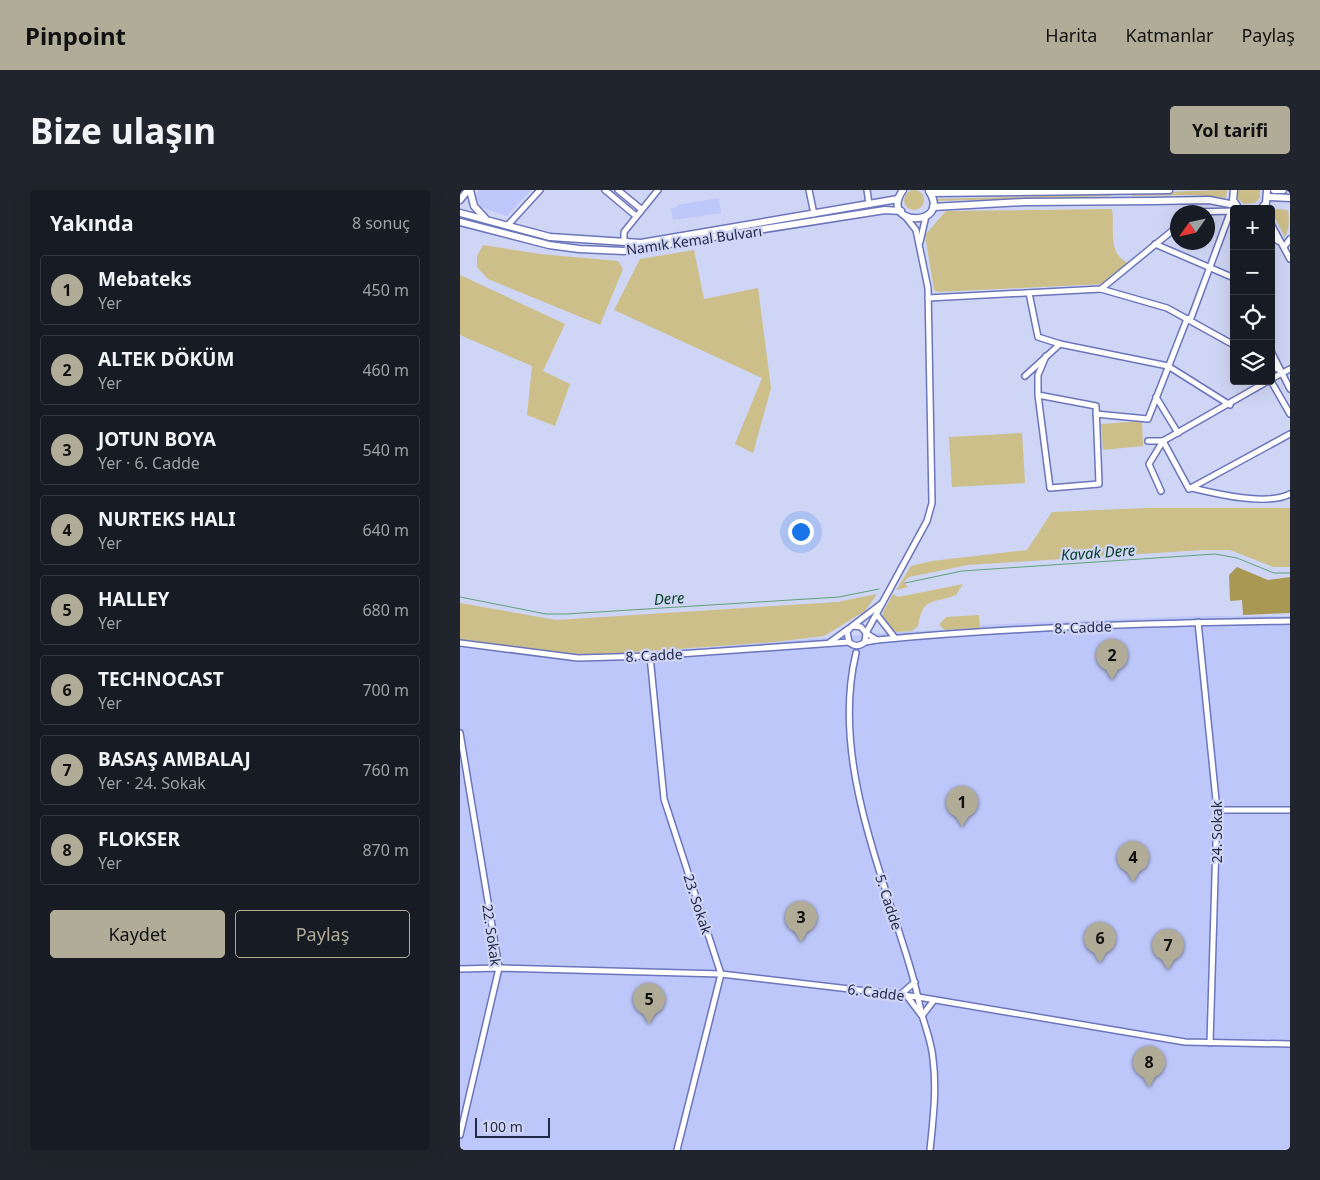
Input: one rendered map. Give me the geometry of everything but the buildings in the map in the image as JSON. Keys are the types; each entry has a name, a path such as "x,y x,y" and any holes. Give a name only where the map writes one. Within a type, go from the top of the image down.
{"main road":[{"path":"460,200 469,190"},
{"path":"469,190 474,206 488,221"},
{"path":"903,190 898,199 903,213"},
{"path":"1128,190 1128,201"},
{"path":"926,216 933,206 930,191 1169,190"},
{"path":"1234,190 1236,205"},
{"path":"1274,190 1283,190"},
{"path":"1114,191 1114,201"},
{"path":"1267,193 1290,198"},
{"name":"Namık Kemal Bulvarı","path":"460,213 550,237 641,243 898,199"},
{"path":"933,206 1209,200 1230,207"},
{"name":"Namık Kemal Bulvarı","path":"460,224 468,224 549,245 579,249 624,250 885,210 903,213 915,220 926,216"},
{"path":"549,245 550,237"},
{"path":"624,242 624,250"}],"street":[{"path":"507,226 540,190"},
{"path":"605,190 636,216"},
{"path":"618,190 641,209"},
{"path":"624,242 624,232 658,190"},
{"path":"809,190 814,214"},
{"path":"867,190 869,204"},
{"path":"1215,210 1230,209"},
{"path":"877,640 866,633 861,627 851,628 846,634 856,653 863,643 866,633 927,521 932,503 928,298 916,230 903,213"},
{"path":"920,245 926,216"},
{"path":"1096,414 1148,420 1187,319 1192,318 1230,223"},
{"path":"1275,231 1290,259"},
{"path":"1101,289 1170,233"},
{"path":"1275,238 1284,247"},
{"path":"1284,247 1290,239"},
{"path":"1156,244 1230,276"},
{"path":"928,298 1101,289 1167,308 1230,343"},
{"path":"1029,293 1038,337 1060,344 1168,366 1230,405"},
{"path":"1025,376 1060,344"},
{"path":"1038,395 1096,406 1099,484 1050,488 1038,395 1038,375 1046,356"},
{"path":"1275,359 1290,390"},
{"path":"1275,368 1282,372"},
{"path":"1275,377 1290,369"},
{"path":"1148,441 1163,441 1263,385"},
{"path":"1272,385 1290,414"},
{"path":"1156,396 1178,433"},
{"path":"1191,488 1290,434"},
{"path":"1163,441 1189,489 1223,496 1276,497 1290,494"},
{"path":"1161,491 1149,464 1163,441"},
{"path":"828,643 851,628 883,602"},
{"path":"877,615 895,638"},
{"name":"8. Cadde","path":"863,643 895,638 968,632 1198,622 1290,621"},
{"name":"24. Sokak","path":"1198,622 1217,810 1210,1043"},
{"name":"8. Cadde","path":"460,643 578,658 650,656 828,643 851,644"},
{"path":"851,644 863,643"},
{"name":"5. Cadde","path":"856,653 851,678 848,716 862,809 876,864 915,982 933,1058 934,1117 930,1150"},
{"name":"23. Sokak","path":"650,656 664,800 721,974"},
{"name":"22. Sokak","path":"460,733 498,968 460,1135"},
{"path":"1217,810 1290,810"},
{"name":"6. Cadde","path":"460,969 498,968 721,974 918,997 1148,1037 1210,1043 1290,1044"},
{"path":"677,1150 721,974"},
{"path":"900,995 915,982"},
{"path":"907,996 922,1016 934,1000"}],"shaded area":[{"path":"479,190 531,190 507,216 481,207 476,196"},
{"path":"914,190 921,193 924,200 921,207 914,210 907,207 904,200 907,193"},
{"path":"1227,190 1226,198 1194,195 1132,196 1132,193"},
{"path":"1238,190 1260,190 1260,197 1255,203 1244,204 1238,199"},
{"path":"1111,194 1111,196 935,201 935,199"},
{"path":"719,198 721,213 673,220 671,209 677,207 677,205"},
{"path":"1112,209 1115,248 1117,254 1129,263 1103,284 938,292 934,290 925,235 946,211"},
{"path":"1276,209 1288,210 1289,220 1285,237 1275,218"},
{"path":"483,245 540,254 618,261 623,269 600,325 488,279 477,267 477,256"},
{"path":"694,250 704,299 758,288 771,388 753,453 735,444 762,378 614,310 640,259"},
{"path":"460,275 565,324 543,371 570,384 555,426 527,415 532,366 460,335"},
{"path":"1142,421 1143,446 1103,450 1101,424"},
{"path":"1022,433 1025,483 952,487 949,437"},
{"path":"1146,508 1290,508 1290,567 1273,567 1230,550 1203,550 968,565 909,577 904,582 908,587 896,590 911,566 932,561 1027,550 1052,512"},
{"path":"1237,567 1268,580 1290,577 1290,613 1243,615 1242,600 1230,601 1229,575"},
{"path":"963,584 956,595 926,605 920,616 918,626 912,631 896,632 882,619 883,612 893,594 898,597"},
{"path":"877,594 865,611 824,636 775,642 579,656 460,639 460,603 556,620 837,602"},
{"path":"979,615 980,628 945,630 939,625 946,617"},
{"path":"1196,616 1290,616 1290,1150 460,1150 460,642 579,658 896,632 980,628 980,625"}],"waterway":[{"name":"Kavak Dere","path":"905,583 962,571 1215,554 1237,558 1274,573 1290,573"},
{"name":"Dere","path":"460,597 546,614 566,614 839,597 879,589"}],"place":[{"name":"ALTEK DÖKÜM","path":"1112,680"},
{"name":"Mebateks","path":"962,827"},
{"name":"NURTEKS HALI","path":"1133,882"},
{"name":"JOTUN BOYA","path":"801,942"},
{"name":"TECHNOCAST","path":"1100,963"},
{"name":"BASAŞ AMBALAJ","path":"1168,970"},
{"name":"HALLEY","path":"649,1024"},
{"name":"FLOKSER","path":"1149,1087"}]}
